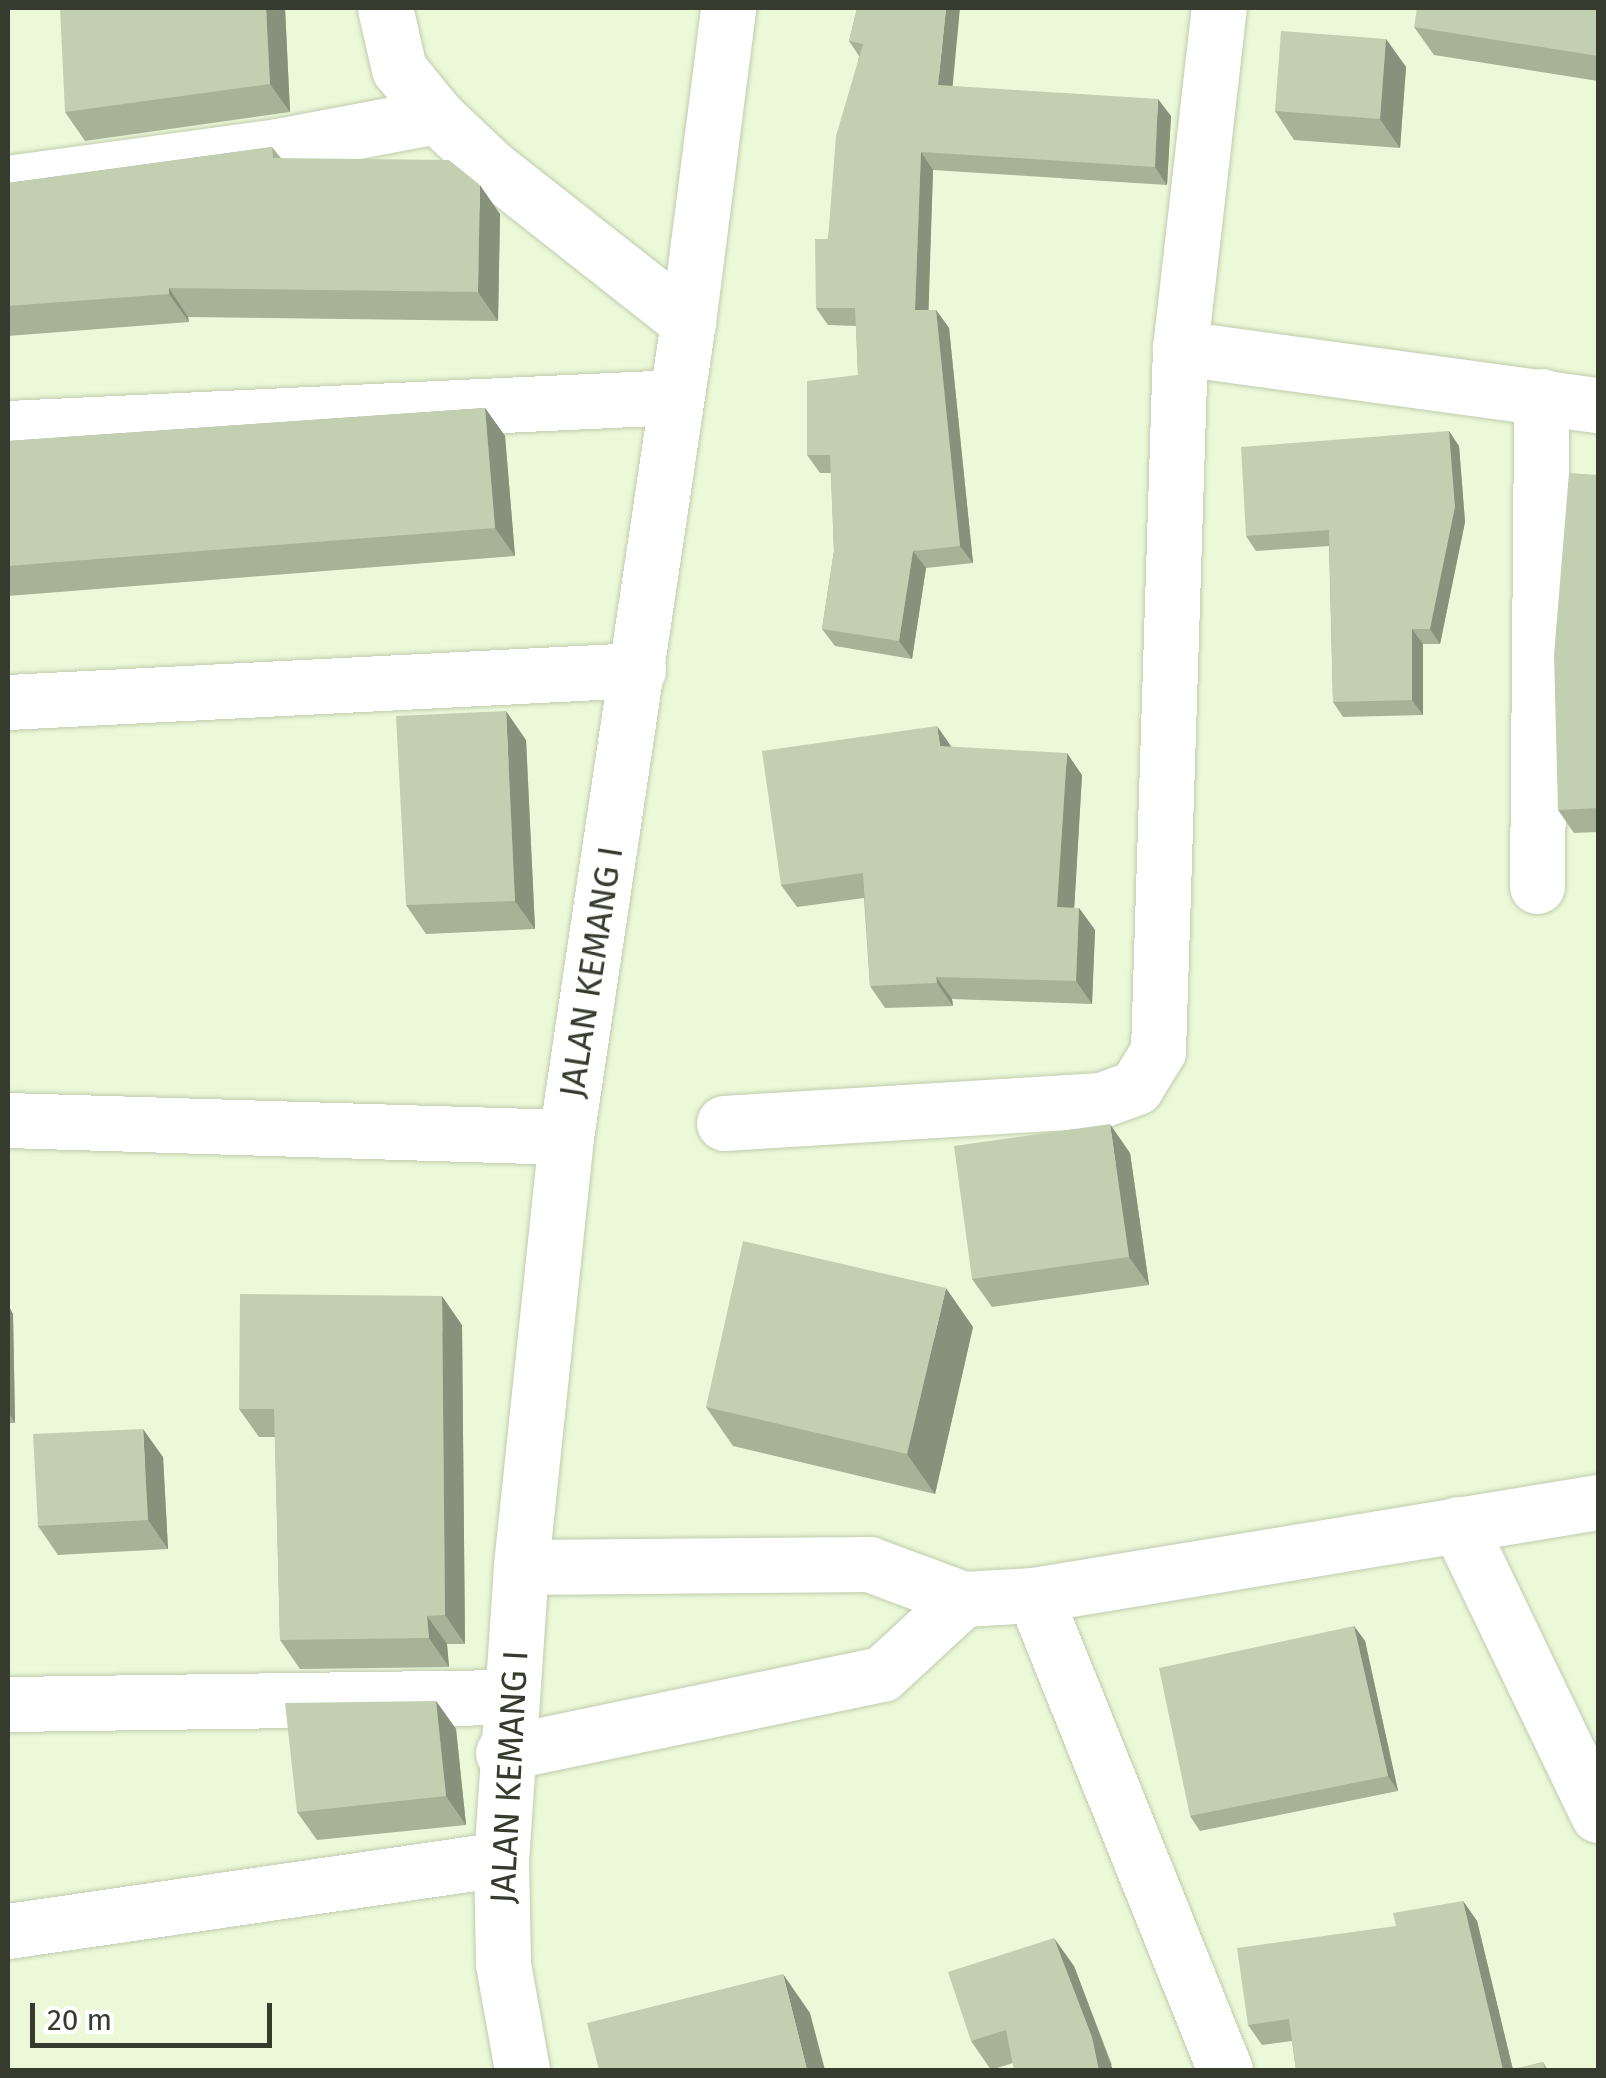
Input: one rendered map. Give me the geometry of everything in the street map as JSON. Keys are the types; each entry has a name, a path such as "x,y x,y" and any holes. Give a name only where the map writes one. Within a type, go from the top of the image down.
{"street":[{"path":"385,8 399,70 437,116 492,167 688,322"},
{"name":"JALAN KEMANG I","path":"522,2070 503,1964 501,1859 504,1753 520,1567 566,1137 688,322 728,8"},
{"path":"724,1123 1101,1100 1136,1087 1158,1051 1180,348 1219,8"},
{"path":"8,183 278,146 437,116"},
{"path":"1180,348 1598,405"},
{"path":"1537,886 1541,396"},
{"path":"8,428 676,397"},
{"path":"8,702 638,670"},
{"path":"8,1120 566,1137"},
{"path":"520,1567 869,1564 963,1599 1034,1595 1598,1502"},
{"path":"1458,1524 1598,1815"},
{"path":"1034,1595 1225,2070"},
{"path":"504,1753 882,1674 963,1599"},
{"path":"8,1704 509,1697"},
{"path":"8,1931 501,1859"}],"building":[{"path":"60,8 266,8 270,84 65,112"},
{"path":"857,8 946,8 938,85 1158,99 1155,167 921,152 915,310 936,310 960,546 913,551 899,641 822,629 834,551 830,455 807,455 807,381 858,375 855,308 816,308 815,239 828,239 836,136 863,44 849,41"},
{"path":"1417,8 1598,8 1598,56 1414,27"},
{"path":"1281,31 1386,39 1380,119 1275,111"},
{"path":"272,147 273,158 449,160 480,185 478,292 169,288 169,294 8,306 8,183"},
{"path":"485,408 495,528 8,566 8,441"},
{"path":"1449,431 1455,507 1430,629 1412,629 1412,700 1333,702 1329,530 1246,536 1241,447"},
{"path":"1569,473 1598,475 1598,808 1558,810 1554,655"},
{"path":"506,711 515,901 406,905 396,716"},
{"path":"937,726 940,746 1067,753 1057,907 1079,908 1076,981 936,977 937,983 870,986 863,873 781,885 762,751"},
{"path":"1110,1124 1129,1257 972,1279 954,1146"},
{"path":"743,1241 946,1288 907,1454 706,1407"},
{"path":"240,1294 442,1296 445,1615 427,1616 429,1638 280,1640 274,1409 239,1409"},
{"path":"143,1429 148,1520 38,1526 33,1434"},
{"path":"1354,1626 1388,1776 1190,1816 1159,1668"},
{"path":"436,1701 446,1796 297,1812 285,1703"},
{"path":"1463,1901 1503,2070 1296,2070 1289,2019 1248,2025 1237,1948 1396,1926 1393,1913"},
{"path":"1054,1938 1092,2037 1099,2070 1014,2070 1006,2030 971,2041 948,1972"},
{"path":"783,1974 807,2070 599,2070 587,2023"},
{"path":"1543,2062 1545,2070 1509,2070"}]}
